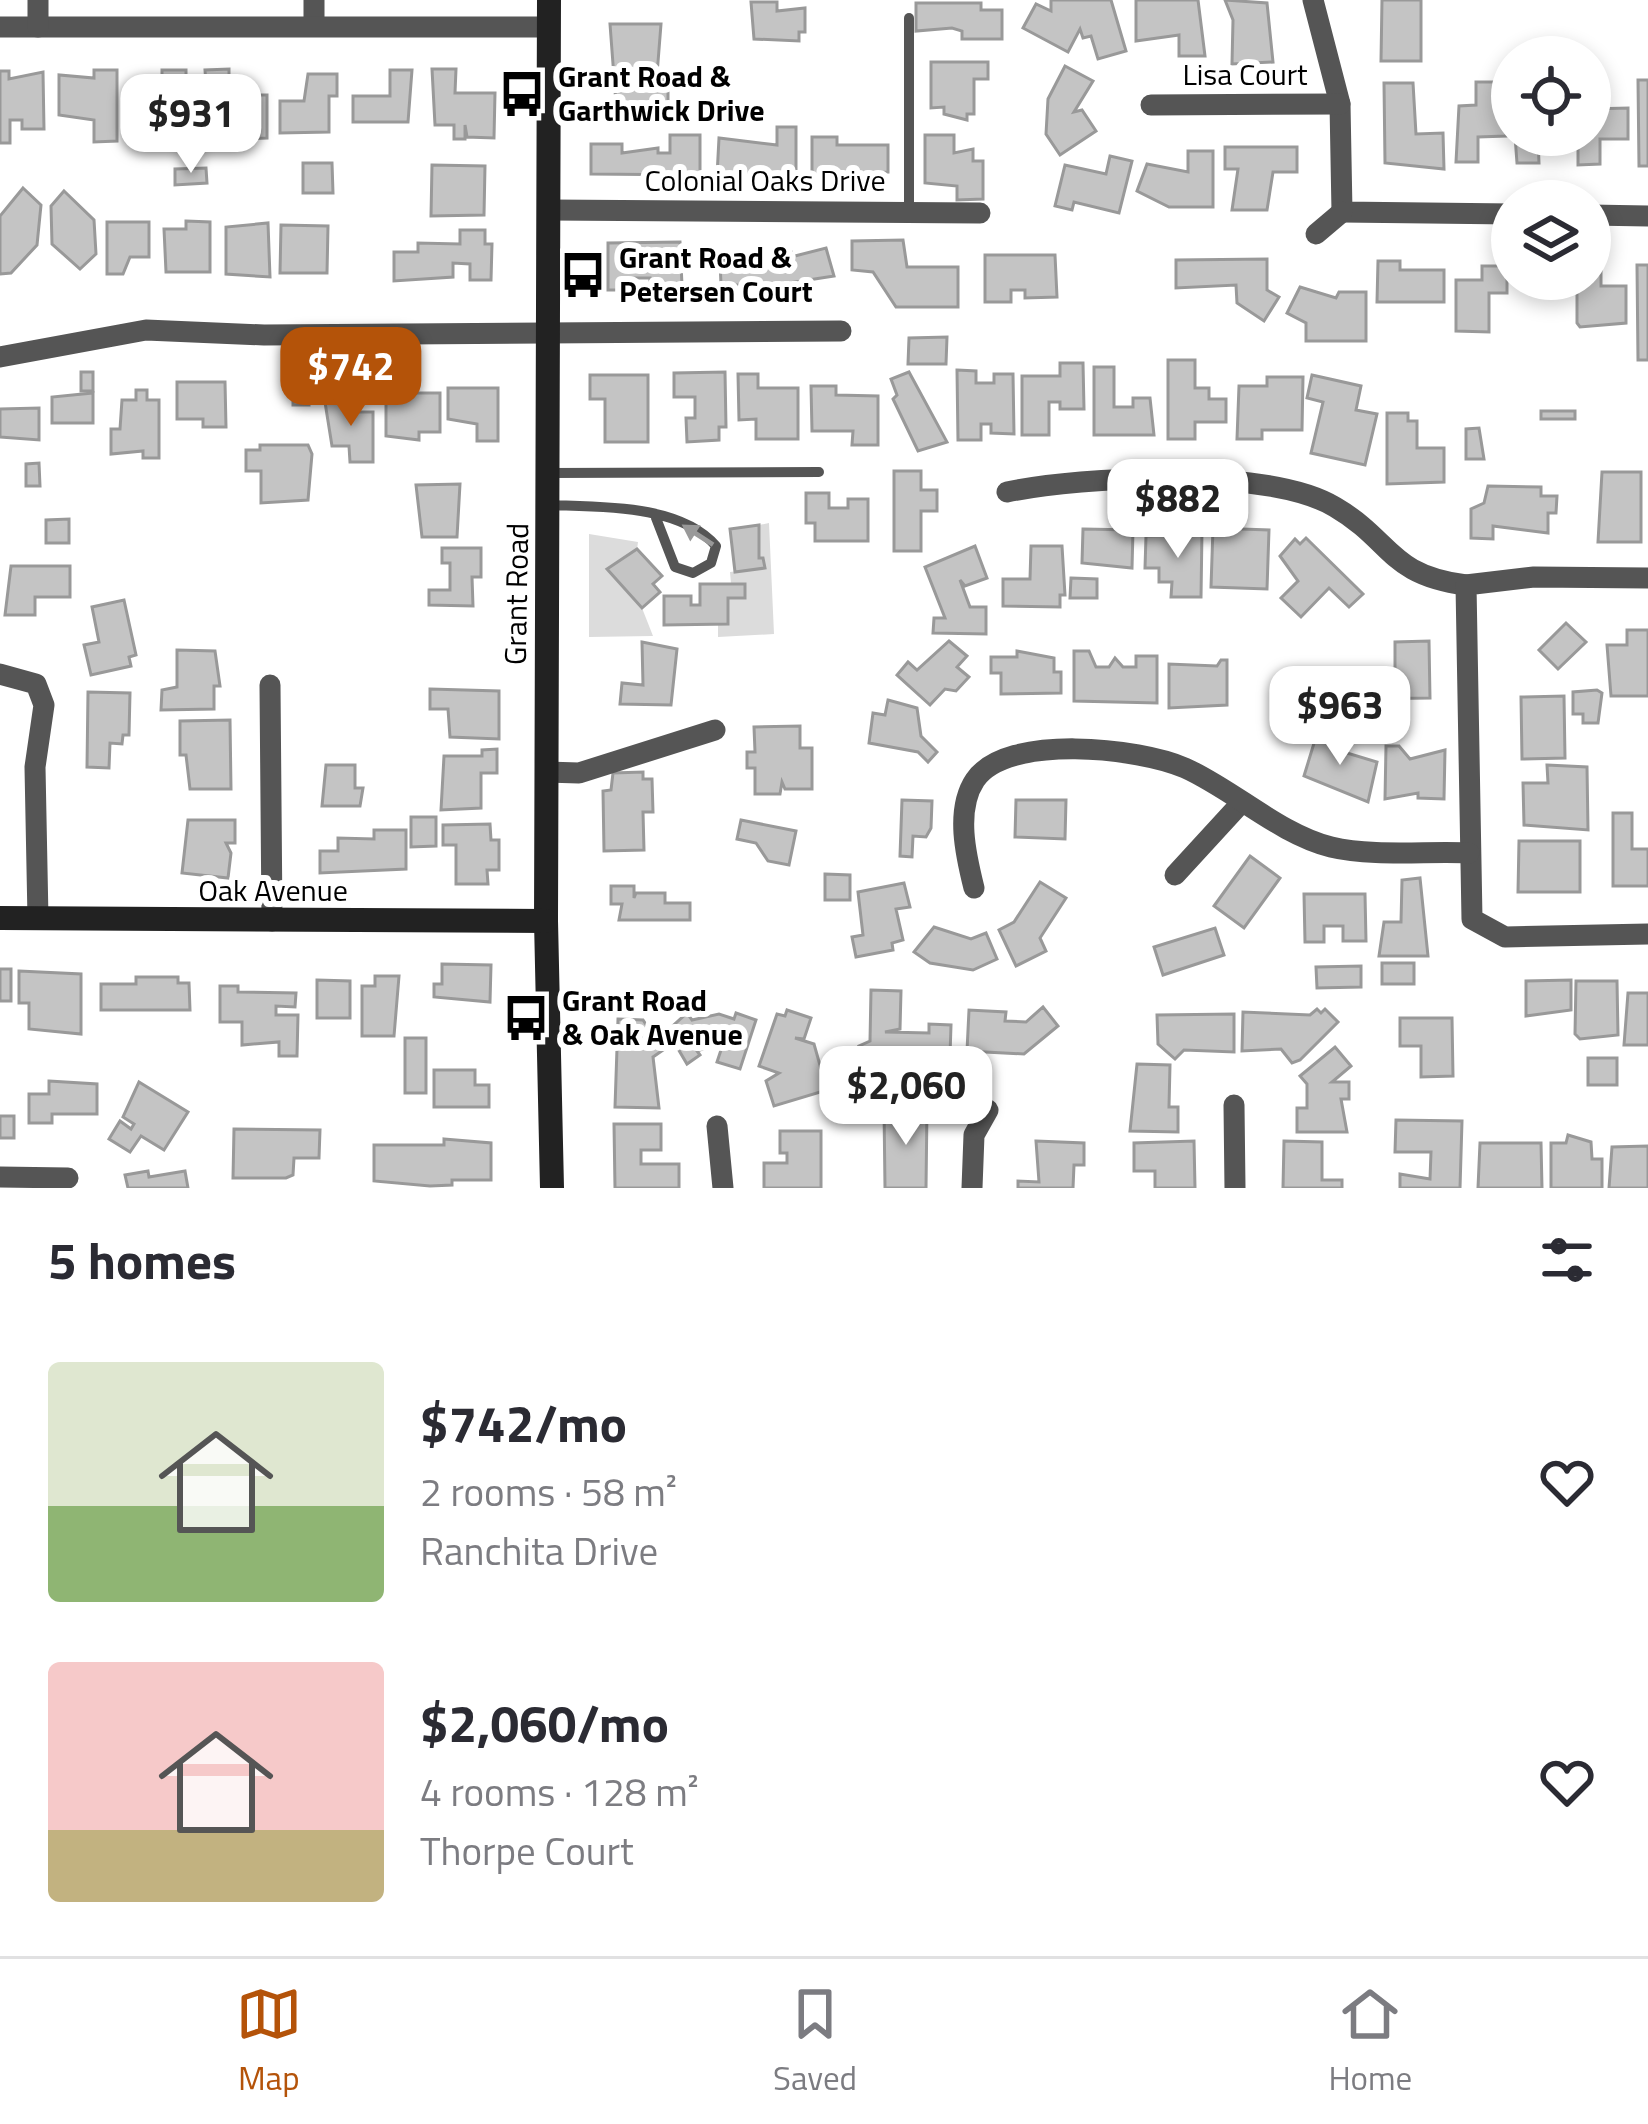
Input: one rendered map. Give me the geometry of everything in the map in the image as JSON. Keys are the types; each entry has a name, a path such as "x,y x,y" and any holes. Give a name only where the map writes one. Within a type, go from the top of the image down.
{"main road":[{"name":"Grant Road","path":"549,0 546,921 552,1188"},
{"name":"Oak Avenue","path":"0,919 546,921"}],"street":[{"path":"38,0 38,27"},
{"path":"314,0 314,26"},
{"path":"1313,0 1340,104 1342,212"},
{"path":"0,27 549,27"},
{"name":"Lisa Court","path":"1151,105 1340,104"},
{"name":"Colonial Oaks Drive","path":"550,210 980,213"},
{"path":"1316,234 1342,212 1491,214"},
{"path":"1611,215 1648,216"},
{"path":"0,357 146,330 842,331"},
{"path":"1007,492 1072,481 1284,486 1333,505 1394,560 1426,580 1466,585 1534,577 1648,578"},
{"path":"1466,585 1472,919 1505,937 1648,934"},
{"path":"0,674 36,684 44,705 35,767 38,919"},
{"path":"270,685 272,921"},
{"path":"546,772 579,773 715,730"},
{"path":"974,888 965,816 974,782 992,763 1064,748 1136,754 1184,768 1331,847 1469,853"},
{"path":"1175,875 1242,802"},
{"path":"1234,1105 1235,1188"},
{"path":"972,1188 974,1135 988,1110"},
{"path":"717,1126 723,1188"},
{"path":"0,1177 68,1178"}],"lane":[{"path":"909,18 909,212"},
{"path":"550,473 819,472"},
{"path":"548,505 628,508 705,533 716,546 711,563 693,573 676,567 656,518"}],"shaded area":[{"path":"769,523 774,634 718,637 718,625 728,624 728,598 745,598 745,584 731,584 730,572 765,568 759,558 759,525"},
{"path":"589,534 638,542 637,549 608,570 642,608 653,636 589,637"}],"building":[{"path":"1051,0 1111,0 1126,51 1098,59 1091,36 1083,38 1080,29 1068,52 1023,28 1036,4 1051,11"},
{"path":"1136,0 1198,0 1205,56 1179,56 1179,35 1136,41"},
{"path":"1225,0 1267,3 1273,62 1232,64 1233,20"},
{"path":"1382,0 1421,0 1421,61 1381,61"},
{"path":"751,2 777,2 777,11 805,8 805,32 799,32 799,41 754,39"},
{"path":"916,3 981,3 981,10 1002,10 1002,39 962,39 962,31 952,28 916,31"},
{"path":"610,24 661,24 657,75 668,75 668,104 616,104"},
{"path":"931,62 988,62 988,79 974,79 974,114 967,114 967,120 944,114 944,107 931,108"},
{"path":"1065,66 1093,81 1074,112 1082,110 1096,131 1060,155 1046,134 1048,99"},
{"path":"229,69 229,95 267,95 267,138 240,139 240,126 209,126 205,70"},
{"path":"432,69 456,69 455,93 495,93 494,138 467,137 465,125 465,139 454,139 454,125 435,125"},
{"path":"94,70 117,70 117,141 94,142 94,120 59,115 59,75 94,78"},
{"path":"162,70 186,70 186,128 179,128 179,134 131,129 130,97 162,97"},
{"path":"390,70 412,70 408,122 353,122 353,96 390,96"},
{"path":"0,71 9,71 9,79 43,72 44,129 22,129 22,120 10,120 10,143 0,143"},
{"path":"308,74 337,74 337,96 329,96 329,132 280,133 280,101 304,101"},
{"path":"1638,80 1648,80 1648,166 1639,166"},
{"path":"1476,82 1491,82 1491,137 1478,137 1478,162 1456,162 1459,106 1476,105"},
{"path":"1384,83 1413,83 1416,134 1443,133 1444,169 1385,163"},
{"path":"1611,108 1628,108 1628,139 1611,139"},
{"path":"777,127 796,127 796,173 717,176 719,138 777,145"},
{"path":"670,135 700,135 700,175 591,174 591,144 622,144 622,153 658,148 658,153 670,153"},
{"path":"925,135 954,135 954,153 973,149 973,161 983,161 983,199 957,200 957,186 925,183"},
{"path":"812,137 837,137 837,145 888,145 888,172 812,176"},
{"path":"1225,147 1297,147 1297,172 1273,172 1267,210 1232,210 1238,169 1225,169"},
{"path":"1188,151 1213,151 1213,207 1169,207 1137,191 1147,164 1188,172"},
{"path":"1110,156 1132,161 1119,213 1074,202 1072,210 1055,206 1065,165 1106,174"},
{"path":"1516,156 1539,156 1539,163 1517,163"},
{"path":"1578,156 1600,156 1600,164 1578,165"},
{"path":"303,163 332,163 333,193 303,193"},
{"path":"432,165 485,166 484,215 431,216"},
{"path":"206,168 207,183 175,185 175,169"},
{"path":"23,188 41,205 37,245 11,273 0,274 0,216"},
{"path":"64,191 94,220 96,254 80,269 52,244 51,206"},
{"path":"186,221 210,222 210,272 166,272 164,229 186,229"},
{"path":"107,222 149,222 149,257 130,257 123,274 107,274"},
{"path":"268,223 270,277 226,274 226,227"},
{"path":"281,225 328,226 327,273 280,273"},
{"path":"460,230 485,230 485,244 492,244 491,280 470,280 470,264 453,263 453,277 394,281 394,252 418,252 418,243 460,244"},
{"path":"903,240 907,267 958,267 958,307 896,307 873,272 852,270 852,241"},
{"path":"680,242 682,285 650,285 650,278 634,278 634,290 608,290 608,243"},
{"path":"826,248 834,276 776,285 721,285 720,261 726,258 775,259 775,253 791,252 791,257"},
{"path":"985,255 1055,255 1057,297 1025,298 1025,290 1011,290 1011,302 985,302"},
{"path":"1267,259 1267,290 1279,297 1264,321 1237,303 1236,285 1176,288 1176,260"},
{"path":"1378,261 1400,261 1400,270 1444,270 1444,302 1377,302"},
{"path":"1637,265 1648,265 1648,360 1638,360"},
{"path":"1482,266 1491,266 1489,332 1456,331 1456,280 1482,280"},
{"path":"1611,286 1626,286 1626,323 1580,327 1577,300 1611,300"},
{"path":"1300,287 1336,298 1339,292 1366,292 1366,341 1306,341 1306,323 1287,313"},
{"path":"947,337 946,364 908,364 909,338"},
{"path":"1168,360 1195,360 1195,388 1209,388 1209,399 1226,399 1226,422 1195,422 1195,439 1168,439"},
{"path":"1060,363 1083,363 1084,409 1060,409 1060,402 1049,402 1049,435 1022,435 1022,376 1060,376"},
{"path":"1094,367 1114,367 1114,407 1133,407 1133,398 1150,398 1154,435 1094,435"},
{"path":"957,370 976,371 976,383 994,383 994,374 1013,374 1014,434 991,433 991,424 981,424 981,440 958,440"},
{"path":"81,372 93,372 93,391 81,391"},
{"path":"725,372 726,427 719,427 719,440 687,442 686,418 695,418 695,397 674,397 674,373"},
{"path":"909,372 947,442 918,451 893,399 897,395 891,379"},
{"path":"738,374 758,374 758,388 798,388 798,439 756,439 756,419 739,420"},
{"path":"293,375 309,375 309,405 293,405"},
{"path":"590,375 648,375 648,442 605,442 605,399 590,399"},
{"path":"1312,375 1361,386 1356,410 1377,414 1365,465 1311,453 1323,402 1307,398"},
{"path":"1267,377 1303,377 1302,430 1262,430 1262,439 1237,439 1239,386 1267,386"},
{"path":"177,382 225,382 226,427 203,427 203,419 177,419"},
{"path":"811,386 836,386 836,395 878,396 878,445 852,445 853,431 812,431"},
{"path":"448,388 498,388 498,441 477,441 477,424 448,419"},
{"path":"136,390 147,390 147,400 159,400 159,458 143,458 143,451 111,454 111,429 120,429 122,400 136,400"},
{"path":"93,393 93,423 52,423 52,397"},
{"path":"386,393 440,393 440,432 419,432 419,440 386,436"},
{"path":"324,396 346,396 346,412 373,412 373,462 350,462 349,446 332,446"},
{"path":"39,408 39,440 0,437 0,409"},
{"path":"1541,411 1575,411 1575,419 1541,419"},
{"path":"1387,413 1408,413 1408,421 1417,421 1417,448 1444,448 1444,482 1387,484"},
{"path":"1479,428 1484,459 1466,459 1466,429"},
{"path":"260,445 308,445 312,454 308,500 261,503 261,471 246,471 246,450 260,450"},
{"path":"39,463 40,486 26,486 26,464"},
{"path":"894,471 921,471 921,490 937,490 937,511 921,511 921,551 894,551"},
{"path":"1602,472 1641,472 1641,542 1598,542"},
{"path":"460,484 457,537 422,537 416,485"},
{"path":"1488,486 1541,487 1541,496 1557,496 1556,513 1548,513 1548,533 1493,526 1493,539 1471,538 1471,509 1484,503"},
{"path":"806,493 829,493 829,508 848,508 848,499 868,499 868,541 815,541 815,523 806,523"},
{"path":"69,519 69,543 46,543 46,520"},
{"path":"759,525 759,558 765,568 735,572 730,529"},
{"path":"1213,528 1269,530 1267,589 1211,587"},
{"path":"1083,529 1133,530 1132,568 1082,563"},
{"path":"1179,530 1202,530 1201,597 1171,597 1172,582 1159,582 1159,568 1145,568 1146,536 1179,535"},
{"path":"1306,538 1363,594 1349,607 1329,588 1301,617 1281,598 1298,581 1280,556 1295,539 1300,544"},
{"path":"975,546 987,578 965,586 960,580 970,607 986,607 986,634 933,633 934,618 945,618 925,567"},
{"path":"1031,546 1062,546 1065,595 1060,595 1060,607 1003,606 1003,579 1030,579"},
{"path":"442,548 481,548 481,577 472,577 473,606 429,605 429,590 450,590 450,563 442,563"},
{"path":"637,549 662,576 653,584 660,592 642,608 607,569"},
{"path":"11,566 70,566 70,597 35,597 35,615 5,615"},
{"path":"1071,578 1097,579 1097,598 1070,598"},
{"path":"700,584 745,584 745,598 728,598 728,624 664,625 664,596 691,596 691,605 700,605"},
{"path":"124,600 136,655 129,657 131,666 91,675 84,645 99,642 92,607"},
{"path":"1566,623 1586,642 1558,669 1539,650"},
{"path":"1627,630 1648,630 1648,696 1611,696 1607,645 1627,645"},
{"path":"949,641 967,656 957,667 969,677 956,691 945,689 930,705 897,675 908,662 917,670"},
{"path":"1429,641 1430,698 1357,699 1357,677 1395,677 1395,642"},
{"path":"642,642 677,649 671,705 620,704 622,683 643,685"},
{"path":"177,650 215,651 220,686 214,686 214,709 161,710 162,690 177,687"},
{"path":"1017,651 1054,658 1054,672 1061,672 1061,693 1001,694 1001,673 991,673 991,657 1017,657"},
{"path":"1074,651 1089,651 1096,667 1109,667 1115,658 1123,667 1136,667 1136,656 1157,656 1157,703 1074,701"},
{"path":"1227,660 1227,705 1169,708 1169,664 1217,666"},
{"path":"430,689 499,691 499,739 450,737 448,709 430,709"},
{"path":"88,692 130,693 129,735 123,735 122,744 110,743 109,768 87,767"},
{"path":"1573,692 1602,693 1598,723 1583,723 1583,714 1573,714"},
{"path":"1564,696 1565,758 1522,759 1521,697"},
{"path":"888,700 917,708 921,736 937,752 928,762 918,752 869,743 873,713 885,715"},
{"path":"230,720 231,789 190,789 186,755 180,755 180,721"},
{"path":"800,726 800,748 812,748 812,789 785,789 782,782 780,794 755,794 755,768 747,768 747,752 755,752 754,727"},
{"path":"1318,730 1341,737 1337,750 1377,762 1368,802 1304,776"},
{"path":"1386,746 1399,746 1410,759 1445,750 1444,799 1418,798 1418,793 1385,799"},
{"path":"497,749 497,773 481,773 481,808 441,810 444,756 482,756 482,750"},
{"path":"326,765 355,765 355,788 363,788 360,806 322,806"},
{"path":"1547,765 1587,767 1588,830 1524,825 1523,783 1548,783"},
{"path":"643,772 643,779 652,779 653,812 643,812 644,850 604,851 603,791 611,790 613,773"},
{"path":"902,800 932,801 931,828 926,837 913,836 912,857 900,856"},
{"path":"1016,800 1066,800 1065,839 1015,837"},
{"path":"1613,813 1632,813 1632,849 1648,849 1648,886 1613,886"},
{"path":"411,817 436,817 436,846 411,847"},
{"path":"188,820 235,820 235,843 226,843 231,853 228,878 182,873"},
{"path":"741,820 796,831 789,865 768,861 756,843 737,839"},
{"path":"490,824 491,840 499,840 499,870 487,870 488,884 456,884 456,845 443,845 443,825"},
{"path":"374,830 406,830 406,869 320,873 320,851 338,851 338,838 374,839"},
{"path":"1519,841 1580,841 1580,892 1518,892"},
{"path":"1250,856 1280,878 1244,928 1214,906"},
{"path":"825,874 850,875 850,900 825,900"},
{"path":"1420,878 1428,956 1379,956 1384,922 1401,922 1402,880"},
{"path":"1040,882 1066,898 1040,938 1046,951 1016,966 999,930 1014,922"},
{"path":"904,883 910,907 896,909 903,940 892,943 893,950 856,957 852,937 863,935 858,892"},
{"path":"611,886 634,886 634,898 636,893 665,893 665,903 690,903 690,920 619,920 622,904 611,904"},
{"path":"1304,894 1365,894 1366,941 1343,941 1343,926 1324,926 1324,942 1305,942"},
{"path":"934,927 971,939 986,933 997,959 973,970 930,963 914,952"},
{"path":"1215,928 1224,955 1163,975 1154,947"},
{"path":"1382,963 1414,963 1414,984 1382,984"},
{"path":"442,964 491,965 490,1002 434,997 434,984 442,984"},
{"path":"1361,966 1361,987 1317,988 1316,967"},
{"path":"0,969 11,969 11,1001 0,1001"},
{"path":"19,971 81,974 81,1034 29,1029 29,1003 19,1003"},
{"path":"375,976 399,976 394,1036 362,1036 362,986 375,986"},
{"path":"136,977 178,977 178,983 189,983 190,1010 101,1010 101,984 136,984"},
{"path":"317,980 350,981 350,1018 317,1018"},
{"path":"1571,980 1571,1010 1526,1016 1526,981"},
{"path":"1576,981 1617,981 1618,1035 1580,1039 1575,1034"},
{"path":"220,986 238,986 238,992 296,993 295,1007 276,1006 276,1015 298,1015 297,1056 279,1056 279,1042 242,1045 242,1022 220,1022"},
{"path":"871,990 901,991 900,1029 885,1032 929,1033 929,1024 951,1025 950,1056 931,1056 930,1085 899,1085 899,1071 870,1070 859,1046 870,1041"},
{"path":"1628,993 1648,993 1648,1045 1624,1045"},
{"path":"1043,1007 1058,1026 1024,1054 967,1051 969,1010 1006,1012 1005,1021 1026,1022"},
{"path":"1317,1009 1321,1013 1325,1009 1338,1022 1300,1060 1292,1063 1281,1049 1242,1051 1243,1012 1310,1015"},
{"path":"787,1010 811,1018 804,1039 795,1038 814,1044 827,1090 774,1106 766,1081 779,1073 759,1066 777,1014 785,1016"},
{"path":"687,1013 692,1020 719,1014 734,1019 736,1013 756,1020 740,1069 717,1062 723,1044 719,1043 697,1051 700,1055 687,1064 677,1047 681,1045 667,1031"},
{"path":"1234,1014 1234,1052 1184,1050 1175,1059 1158,1044 1157,1015"},
{"path":"1400,1018 1452,1018 1453,1076 1421,1077 1421,1046 1400,1046"},
{"path":"618,1019 643,1020 663,1050 653,1057 659,1108 615,1107"},
{"path":"405,1038 426,1038 426,1093 405,1093"},
{"path":"1335,1047 1351,1066 1332,1082 1349,1082 1349,1099 1341,1099 1347,1132 1297,1132 1297,1108 1307,1108 1307,1084 1300,1076"},
{"path":"1588,1058 1617,1058 1617,1085 1588,1085"},
{"path":"1137,1064 1170,1065 1169,1107 1178,1107 1178,1132 1130,1131"},
{"path":"434,1070 475,1070 475,1085 489,1085 489,1107 434,1107"},
{"path":"49,1081 97,1084 97,1114 52,1114 52,1123 29,1123 29,1094 49,1094"},
{"path":"139,1082 188,1112 164,1150 141,1136 130,1152 109,1139 120,1121 131,1129 134,1124 123,1117"},
{"path":"884,1108 927,1108 926,1188 885,1188"},
{"path":"0,1116 14,1116 14,1138 0,1138"},
{"path":"1396,1120 1462,1121 1460,1188 1400,1188 1400,1174 1430,1179 1431,1152 1395,1152"},
{"path":"614,1124 661,1124 661,1150 641,1150 641,1164 679,1164 679,1188 615,1188"},
{"path":"234,1129 320,1130 319,1158 294,1158 293,1175 286,1178 233,1178"},
{"path":"780,1131 821,1131 821,1188 764,1188 764,1163 787,1163 787,1153 780,1153"},
{"path":"1568,1135 1591,1142 1592,1159 1602,1159 1602,1188 1551,1188 1551,1143 1566,1143"},
{"path":"444,1139 491,1143 491,1180 452,1180 452,1185 430,1186 374,1181 374,1145 444,1145"},
{"path":"1036,1141 1084,1143 1084,1165 1074,1165 1073,1188 1018,1188 1018,1181 1039,1182"},
{"path":"1194,1141 1195,1188 1155,1188 1155,1171 1134,1171 1134,1143"},
{"path":"1284,1141 1322,1142 1322,1180 1342,1180 1342,1188 1283,1188"},
{"path":"1480,1143 1541,1143 1542,1188 1478,1188"},
{"path":"1648,1146 1648,1188 1609,1188 1612,1147"},
{"path":"148,1171 149,1177 185,1171 188,1188 128,1188 125,1175"}],"place":[{"name":"Grant Road & Garthwick Drive","path":"522,94"},
{"name":"Grant Road & Petersen Court","path":"583,275"},
{"name":"Grant Road & Oak Avenue","path":"526,1018"}]}
